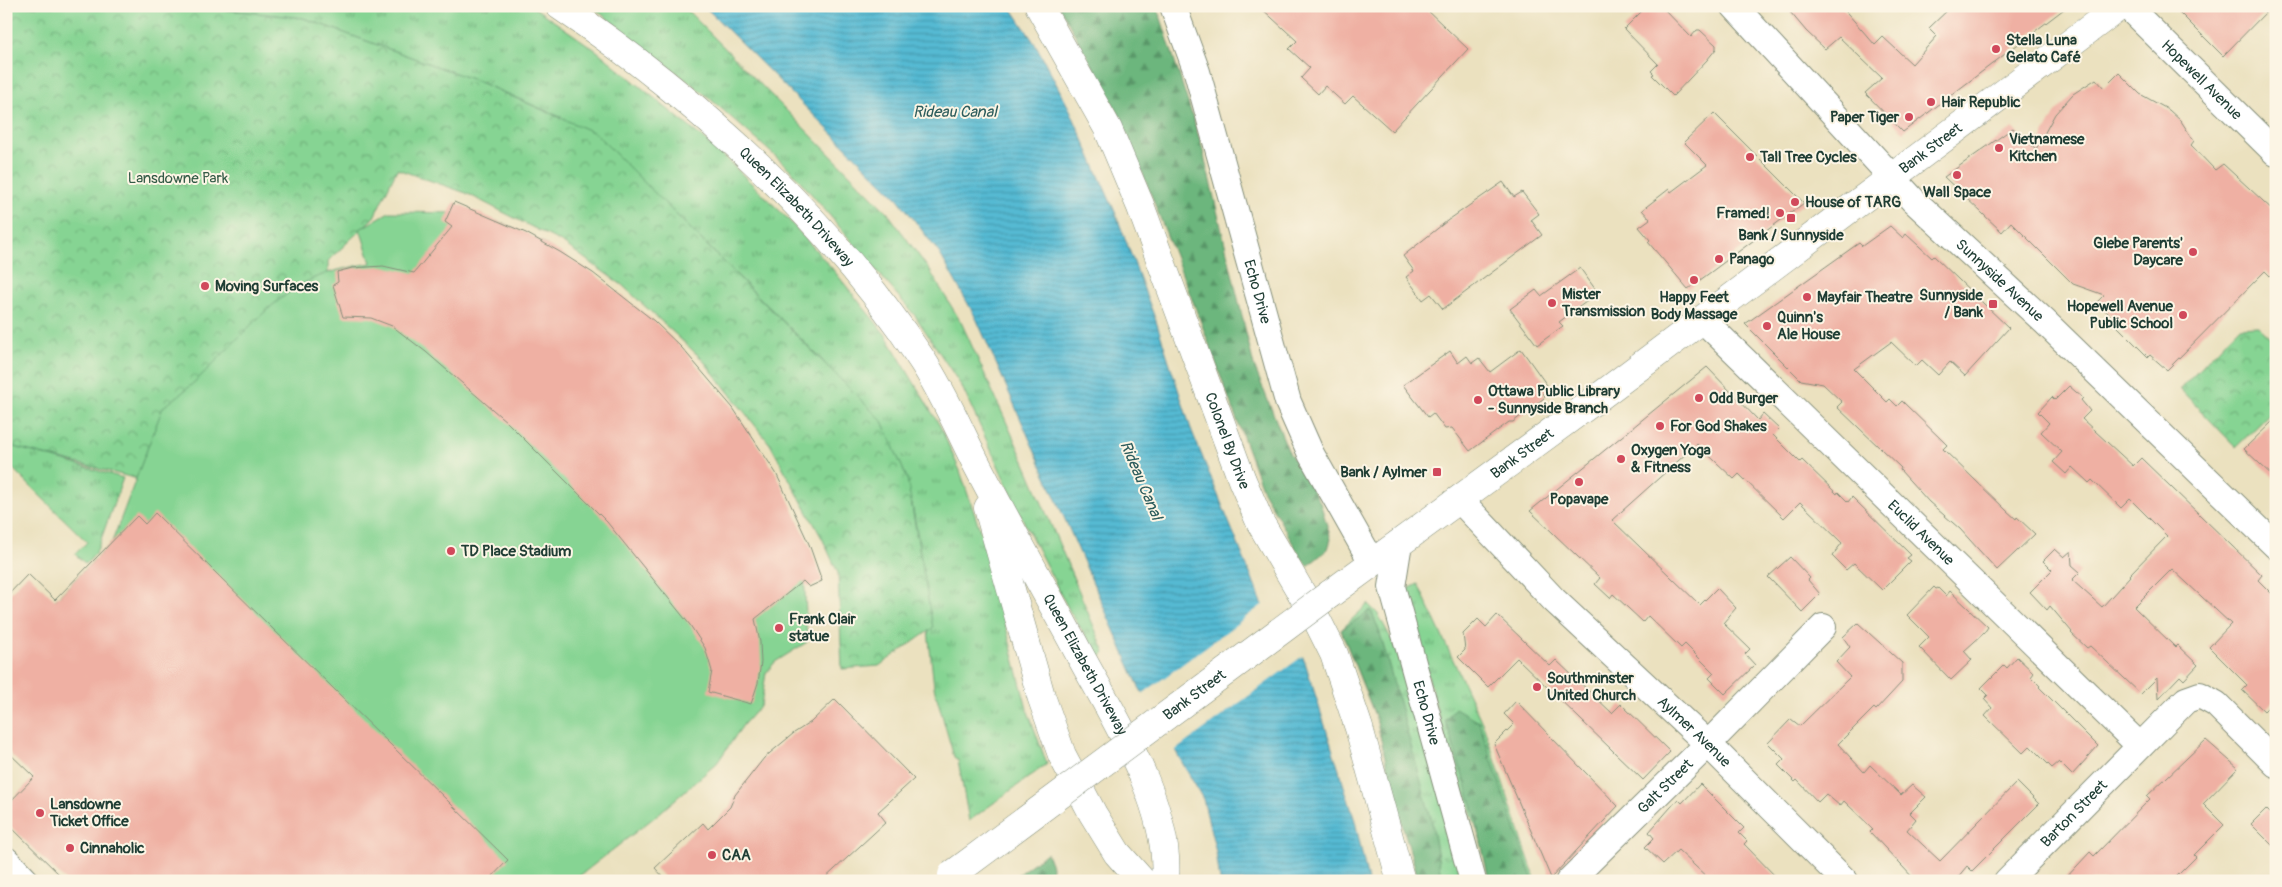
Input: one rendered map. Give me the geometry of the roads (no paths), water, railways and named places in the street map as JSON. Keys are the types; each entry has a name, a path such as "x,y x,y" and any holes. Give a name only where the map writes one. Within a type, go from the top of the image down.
{"main road":[{"name":"Queen Elizabeth Driveway","path":"560,6 620,50 697,111 761,168 852,266 907,338 941,391 974,459 1144,775 1162,835 1166,866 1165,881"},
{"name":"Colonel By Drive","path":"1040,6 1108,129 1140,205 1242,480 1260,522 1316,618 1334,654 1359,728 1401,881"},
{"name":"Bank Street","path":"948,878 1372,562 1599,397 2120,6"},
{"name":"Queen Elizabeth Driveway","path":"974,459 1041,696 1060,748 1093,814 1117,853 1142,881"}],"street":[{"name":"Echo Drive","path":"1173,6 1197,72 1288,402 1311,454 1372,562"},
{"name":"Sunnyside Avenue","path":"1734,6 1893,178 2276,546"},
{"name":"Hopewell Avenue","path":"2128,6 2276,153"},
{"name":"Euclid Avenue","path":"1702,319 2140,746"},
{"name":"Aylmer Avenue","path":"1459,499 1554,600 1708,744 1845,881"},
{"name":"Echo Drive","path":"1399,543 1392,586 1473,881"},
{"name":"Galt Street","path":"1569,881 1823,628"},
{"name":"Barton Street","path":"2007,881 2186,700 2200,695 2216,704 2276,764"},
{"path":"6,860 26,881"}],"water":[{"name":"Rideau Canal","path":"704,6 1010,6 1037,47 1070,110 1115,212 1156,321 1191,429 1262,603 1304,659 1355,821 1368,881 1220,881 1216,852 1203,799 1139,687 976,318 940,254 899,200"}],"place":[{"name":"Stella Luna Gelato Café","path":"1996,49"},
{"name":"Hair Republic","path":"1931,102"},
{"name":"Paper Tiger","path":"1909,117"},
{"name":"Vietnamese Kitchen","path":"1999,148"},
{"name":"Tall Tree Cycles","path":"1750,157"},
{"name":"Wall Space","path":"1957,175"},
{"name":"House of TARG","path":"1795,202"},
{"name":"Framed!","path":"1780,213"},
{"name":"Bank / Sunnyside","path":"1791,218"},
{"name":"Glebe Parents' Daycare","path":"2193,252"},
{"name":"Panago","path":"1719,259"},
{"name":"Happy Feet Body Massage","path":"1694,280"},
{"name":"Moving Surfaces","path":"205,286"},
{"name":"Mayfair Theatre","path":"1807,297"},
{"name":"Mister Transmission","path":"1552,303"},
{"name":"Sunnyside / Bank","path":"1993,304"},
{"name":"Hopewell Avenue Public School","path":"2183,315"},
{"name":"Quinn's Ale House","path":"1767,326"},
{"name":"Odd Burger","path":"1699,398"},
{"name":"Ottawa Public Library - Sunnyside Branch","path":"1478,400"},
{"name":"For God Shakes","path":"1660,426"},
{"name":"Oxygen Yoga & Fitness","path":"1621,459"},
{"name":"Bank / Aylmer","path":"1437,472"},
{"name":"Popavape","path":"1579,482"},
{"name":"TD Place Stadium","path":"451,551"},
{"name":"Frank Clair statue","path":"779,628"},
{"name":"Southminster United Church","path":"1537,687"},
{"name":"Lansdowne Ticket Office","path":"40,813"},
{"name":"Cinnaholic","path":"70,848"},
{"name":"CAA","path":"712,855"}],"park label":[{"name":"Lansdowne Park","path":"178,178"}]}
